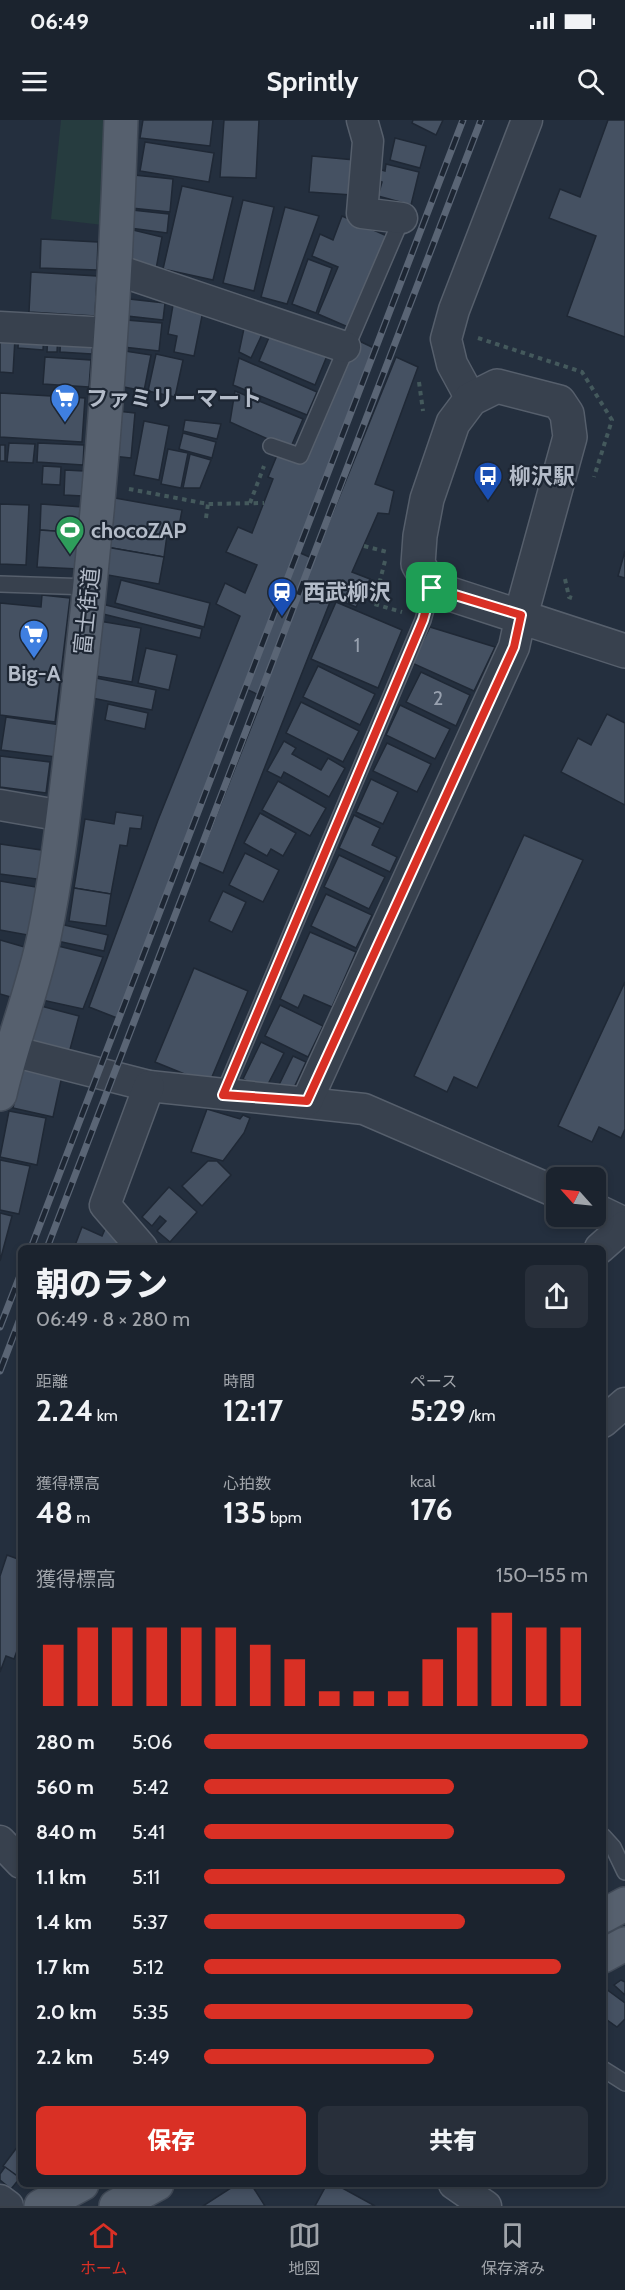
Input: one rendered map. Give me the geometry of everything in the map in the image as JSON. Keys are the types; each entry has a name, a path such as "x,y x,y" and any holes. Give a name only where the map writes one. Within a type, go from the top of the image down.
{"main road":[{"name":"富士街道","path":"0,1094 5,1049 44,938 63,816 91,586 117,270 121,120"},
{"path":"606,1914 625,1904"},
{"path":"606,1954 625,1944"},
{"path":"41,2206 76,2187"},
{"path":"116,2206 151,2187"}],"street":[{"path":"362,120 368,141 362,213 402,218"},
{"path":"471,399 452,364 446,339 454,310 527,120"},
{"path":"117,270 345,347"},
{"path":"0,327 111,333"},
{"path":"307,1101 514,647 521,615 570,437 567,414 559,402 497,386 471,399 453,423 427,499 418,564 432,588 521,615 625,651"},
{"path":"0,806 63,816"},
{"path":"5,1049 149,1086 223,1095 307,1101 363,1109 546,1188"},
{"path":"139,1245 105,1205 149,1086"},
{"path":"603,1245 625,1224 606,1214"},
{"path":"606,1419 625,1403"},
{"path":"0,1841 18,1860"},
{"path":"458,2187 486,2206"},
{"path":"0,2200 8,2206"}],"lane":[{"path":"271,446 300,456 402,218"},
{"path":"0,584 91,586"},
{"path":"223,1095 423,620 432,588"},
{"path":"606,1839 613,1847 625,1872"},
{"path":"606,2071 625,2083"}],"path":[{"path":"250,503 271,446"},
{"path":"99,484 208,504 264,502"},
{"path":"206,518 208,504"},
{"path":"364,546 387,552"}],"green space":[{"path":"61,120 114,120 112,226 51,219"}],"building":[{"path":"143,120 213,120 210,146 140,138"},
{"path":"224,120 259,120 256,178 220,177"},
{"path":"413,120 443,120 436,135 412,123"},
{"path":"608,120 625,120 625,337 567,316 596,236 549,218 560,189 580,197"},
{"path":"395,138 426,146 420,168 390,160"},
{"path":"145,142 214,153 209,182 140,171"},
{"path":"312,156 355,160 352,195 309,192"},
{"path":"386,164 419,172 411,205 378,196 382,182 372,179 375,168 385,171"},
{"path":"134,175 173,179 170,212 131,208"},
{"path":"182,186 233,197 213,280 163,269"},
{"path":"243,200 274,207 254,291 223,283"},
{"path":"285,207 319,216 287,304 261,297"},
{"path":"132,210 169,214 167,233 130,228"},
{"path":"342,216 387,236 348,327 318,314 338,267 312,256 320,234 333,240"},
{"path":"129,229 162,237 156,269 130,264"},
{"path":"41,239 98,242 97,270 40,268"},
{"path":"308,259 332,268 316,313 292,304"},
{"path":"31,272 97,276 95,316 29,312"},
{"path":"129,299 165,303 163,320 127,316"},
{"path":"173,305 203,311 194,356 174,352 177,336 168,334"},
{"path":"246,319 266,326 251,358 239,352"},
{"path":"126,320 162,323 159,351 123,347"},
{"path":"273,328 329,351 315,385 259,361"},
{"path":"19,332 44,333 43,350 18,348"},
{"path":"48,334 58,334 57,352 47,352"},
{"path":"61,334 93,336 92,354 60,352"},
{"path":"0,337 15,338 13,373 0,372"},
{"path":"355,339 376,349 298,552 314,559 396,357 418,367 375,484 394,491 389,514 378,513 352,572 370,579 356,607 332,597 223,873 198,862 263,697 244,688 117,1018 89,1007 158,820 240,616 216,604 225,583 245,593 257,565 226,552 238,527 252,533 273,479 268,477 278,453 303,463"},
{"path":"125,351 151,355 144,391 119,386"},
{"path":"156,354 183,360 175,397 148,391"},
{"path":"45,357 91,360 89,387 43,384"},
{"path":"239,358 317,392 307,415 233,385"},
{"path":"235,391 303,419 290,449 230,422"},
{"path":"0,393 85,398 82,442 0,437"},
{"path":"117,411 135,413 131,458 112,456"},
{"path":"185,420 221,424 217,439 183,431"},
{"path":"144,421 169,426 159,480 134,475"},
{"path":"183,433 216,442 212,458 179,449"},
{"path":"9,443 35,444 33,463 7,462"},
{"path":"38,443 84,445 83,465 37,462"},
{"path":"0,445 5,445 5,461 0,461"},
{"path":"168,449 188,453 181,488 161,484"},
{"path":"190,454 211,460 200,488 183,488"},
{"path":"43,466 61,467 60,485 42,484"},
{"path":"65,470 84,471 83,496 64,495"},
{"path":"115,498 182,510 177,537 167,535 164,557 106,547"},
{"path":"0,504 29,505 26,565 0,564"},
{"path":"41,504 83,507 81,533 40,530"},
{"path":"40,530 81,533 79,569 37,567"},
{"path":"106,547 164,557 159,584 102,574"},
{"path":"625,551 625,578 618,576"},
{"path":"121,580 210,603 204,627 115,603"},
{"path":"42,595 70,598 55,722 0,715 0,603 41,607"},
{"path":"336,602 402,630 378,688 311,659"},
{"path":"102,604 202,629 200,638 99,613"},
{"path":"99,621 141,628 132,682 90,675"},
{"path":"430,627 495,647 474,691 412,663"},
{"path":"146,648 177,655 169,690 138,683"},
{"path":"318,666 375,694 360,725 303,697"},
{"path":"421,672 470,695 456,726 406,702"},
{"path":"91,677 156,690 152,710 87,697"},
{"path":"301,702 359,731 343,762 286,733"},
{"path":"108,704 148,713 145,729 105,720"},
{"path":"400,705 450,729 435,759 386,735"},
{"path":"607,714 625,723 625,805 561,772 578,738 591,745"},
{"path":"6,717 61,725 56,757 1,750"},
{"path":"284,741 296,748 292,754 321,770 328,758 345,768 329,797 284,772 281,778 267,771"},
{"path":"387,743 431,764 417,792 373,771"},
{"path":"0,756 50,762 46,793 0,787"},
{"path":"371,779 398,792 383,824 356,812"},
{"path":"278,781 326,808 310,836 262,810"},
{"path":"116,812 143,816 141,829 130,828 127,846 120,845 111,894 74,888 85,819 114,824"},
{"path":"260,813 296,833 283,856 271,849 267,856 244,843"},
{"path":"354,815 380,828 372,845 397,857 390,872 339,848"},
{"path":"524,835 583,860 477,1088 454,1077 447,1092 414,1076"},
{"path":"0,844 48,851 44,880 0,874"},
{"path":"245,853 279,870 263,902 229,885"},
{"path":"339,855 385,877 369,909 324,887"},
{"path":"0,881 42,888 33,936 0,930"},
{"path":"74,888 111,894 106,926 69,921"},
{"path":"223,891 246,902 232,932 209,921"},
{"path":"326,894 372,915 356,948 311,926"},
{"path":"60,924 108,935 104,951 57,941"},
{"path":"310,932 356,952 332,1007 304,995 298,1008 280,999"},
{"path":"0,940 28,948 14,998 0,994"},
{"path":"54,945 103,957 83,1009 42,1000"},
{"path":"194,968 248,991 209,1084 155,1062"},
{"path":"625,982 625,1129 621,1138 599,1127 592,1142 558,1126"},
{"path":"280,1005 323,1026 308,1057 265,1036"},
{"path":"41,1006 79,1016 69,1053 31,1044"},
{"path":"261,1042 284,1053 265,1090 243,1079"},
{"path":"293,1056 306,1062 291,1094 278,1087"},
{"path":"22,1066 62,1076 53,1117 13,1108"},
{"path":"207,1109 240,1119 243,1115 250,1118 244,1133 223,1161 191,1152"},
{"path":"9,1111 46,1118 37,1165 0,1157"},
{"path":"0,1160 30,1166 19,1214 0,1210"},
{"path":"208,1161 217,1161 231,1175 202,1206 182,1186"},
{"path":"169,1187 197,1212 170,1242 157,1231 166,1221 160,1216 152,1226 142,1217"},
{"path":"0,1213 12,1216 0,1261"},
{"path":"82,1227 102,1236 106,1227 118,1232 115,1240 123,1245 75,1245"},
{"path":"7,1555 18,1559 18,1648 14,1659 6,1656 0,1672 0,1576"},
{"path":"621,1980 625,1982 625,1995 614,1985"},
{"path":"606,1989 625,2003 625,2019 617,2027 606,2019"},
{"path":"18,2146 18,2177 3,2166"},
{"path":"5,2167 18,2177 18,2180 11,2189 0,2180 0,2174"},
{"path":"232,2187 253,2187 265,2206 203,2206"},
{"path":"325,2187 340,2187 375,2206 315,2206"}],"railway":[{"path":"32,1245 463,120"},
{"path":"48,1245 481,120"},
{"path":"0,1327 18,1281"},
{"path":"0,1371 18,1324"}],"place":[{"name":"ファミリーマート","path":"65,424"},
{"name":"柳沢駅","path":"488,502"},
{"name":"chocoZAP","path":"70,556"},
{"name":"西武柳沢","path":"282,618"},
{"name":"Big-A","path":"34,660"}],"route":[{"path":"432,588 521,615 514,647 307,1101 223,1095 423,620 432,588"}]}
